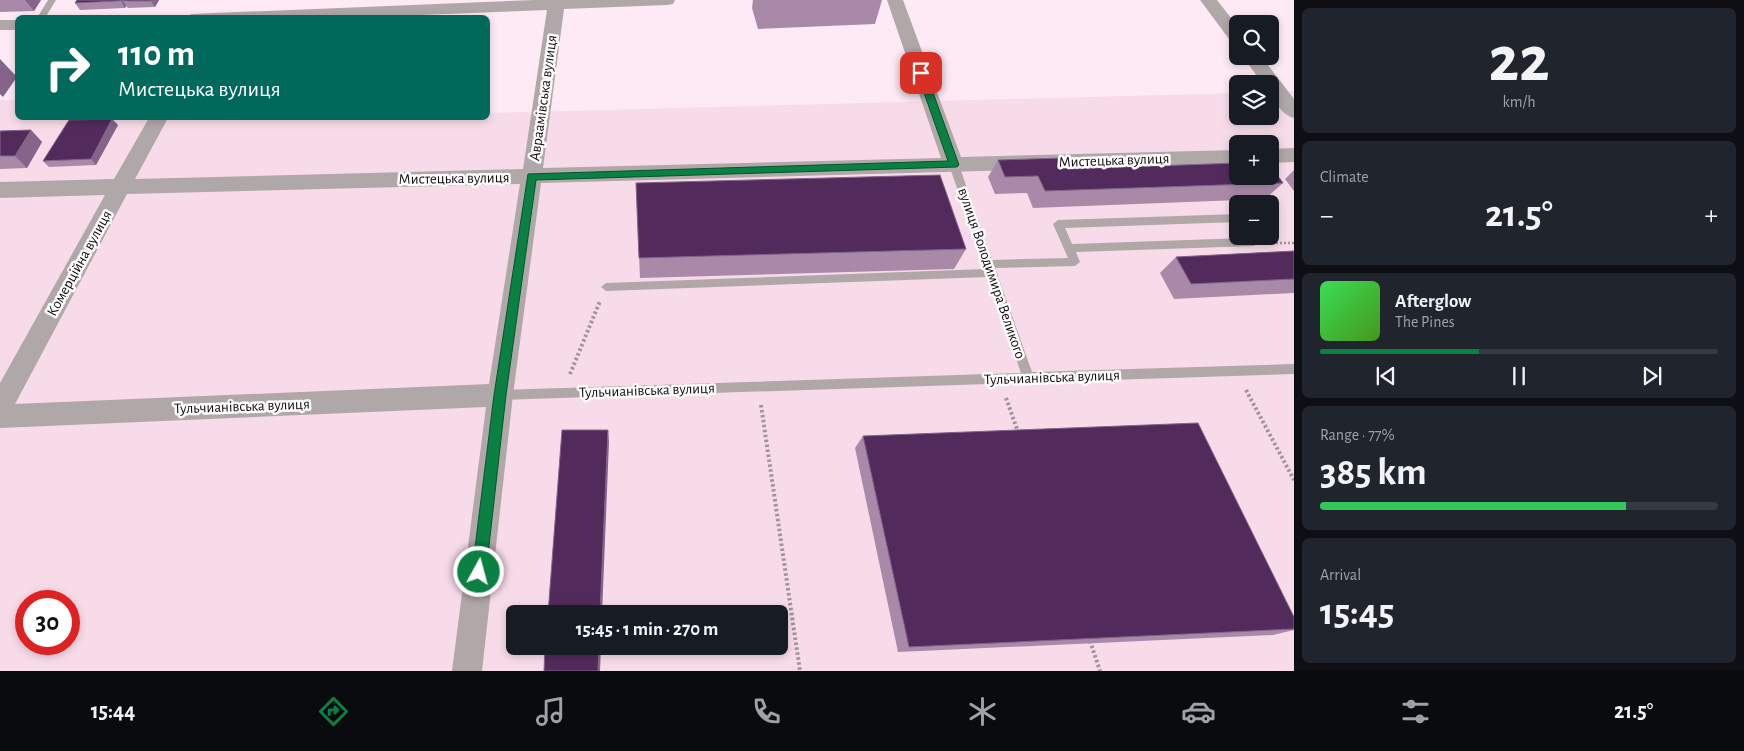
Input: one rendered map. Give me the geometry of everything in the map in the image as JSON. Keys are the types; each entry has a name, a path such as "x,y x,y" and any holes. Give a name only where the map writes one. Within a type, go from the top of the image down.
{"street":[{"path":"212,15 220,0"},
{"path":"257,15 557,2 667,0"},
{"name":"вулиця Володимира Великого","path":"895,0 954,165"},
{"path":"1208,0 1229,27"},
{"name":"Авраамівська вулиця","path":"467,671 500,395 557,2"},
{"path":"0,25 15,24"},
{"path":"1258,65 1294,112"},
{"name":"Комерційна вулиця","path":"0,408 157,120"},
{"path":"1279,156 1294,155"},
{"name":"Мистецька вулиця","path":"0,190 1229,157"},
{"name":"Тульчианівська вулиця","path":"0,416 500,395"}],"lane":[{"path":"42,15 52,0"},
{"name":"вулиця Володимира Великого","path":"954,165 1028,377"},
{"path":"606,287 990,269 1075,262 1058,224 1229,218"},
{"path":"1068,248 1229,243"},
{"name":"Тульчианівська вулиця","path":"500,395 1294,369"}],"path":[{"path":"562,393 606,287"},
{"path":"1236,371 1294,480"},
{"path":"999,378 1022,441"},
{"path":"758,387 800,671"},
{"path":"1088,634 1100,671"}],"shaded area":[{"path":"1294,91 1294,671 0,671 0,100 15,100 15,120 490,120 490,113 1229,93 1229,125 1279,125 1279,92"}],"building":[{"path":"77,0 121,0 121,1 75,3"},
{"path":"151,0 151,1 123,1"},
{"path":"69,120 111,120 91,159 43,161"},
{"path":"31,130 15,156 0,156 0,131"},
{"path":"1062,158 1067,169 1229,163 1229,185 1045,191 1038,176 1005,177 998,160"},
{"path":"940,175 966,249 639,258 636,183"},
{"path":"1294,251 1294,279 1191,284 1176,257"},
{"path":"1198,423 1294,617 1294,629 909,647 863,436"},
{"path":"562,430 608,430 600,605 549,605"},
{"path":"545,655 599,655 598,671 544,671"}],"route":[{"path":"479,572 500,395 532,177 954,165 921,73"}]}
